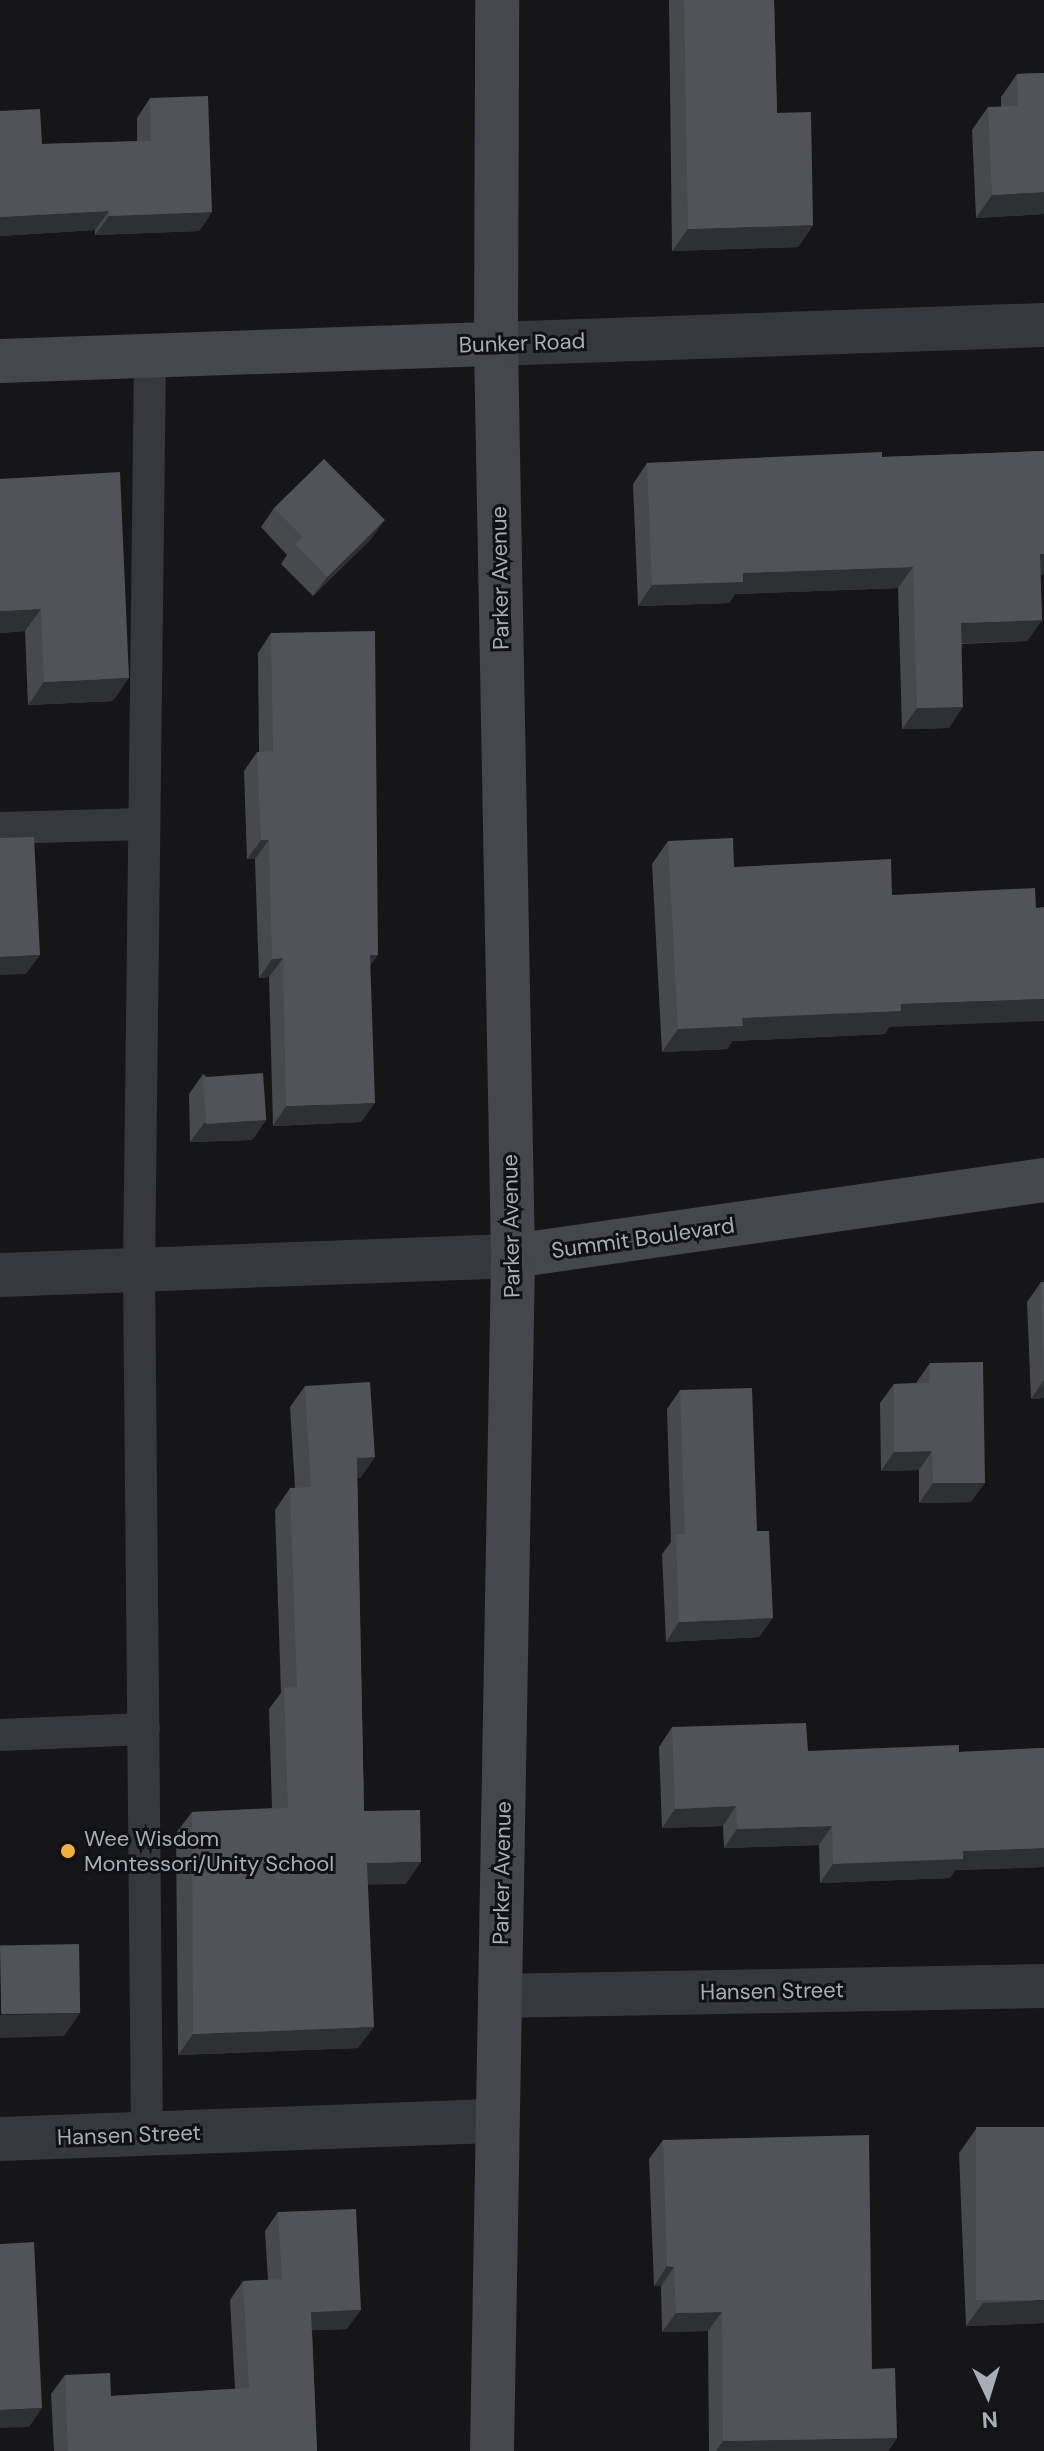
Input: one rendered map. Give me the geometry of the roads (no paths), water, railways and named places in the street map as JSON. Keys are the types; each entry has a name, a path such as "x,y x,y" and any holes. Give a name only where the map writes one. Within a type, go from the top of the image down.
{"street":[{"name":"Parker Avenue","path":"492,2451 513,1256 496,344 497,0"},
{"name":"Bunker Road","path":"0,361 1044,325"},
{"name":"Summit Boulevard","path":"0,1275 513,1256 1044,1180"},
{"name":"Hansen Street","path":"500,1996 1044,1986"},
{"name":"Hansen Street","path":"0,2139 497,2121"}],"lane":[{"path":"147,2134 139,1270 150,356"},
{"path":"0,828 144,824"},
{"path":"0,1735 144,1729"}],"place":[{"name":"Wee Wisdom Montessori/Unity School","path":"68,1851"}]}
